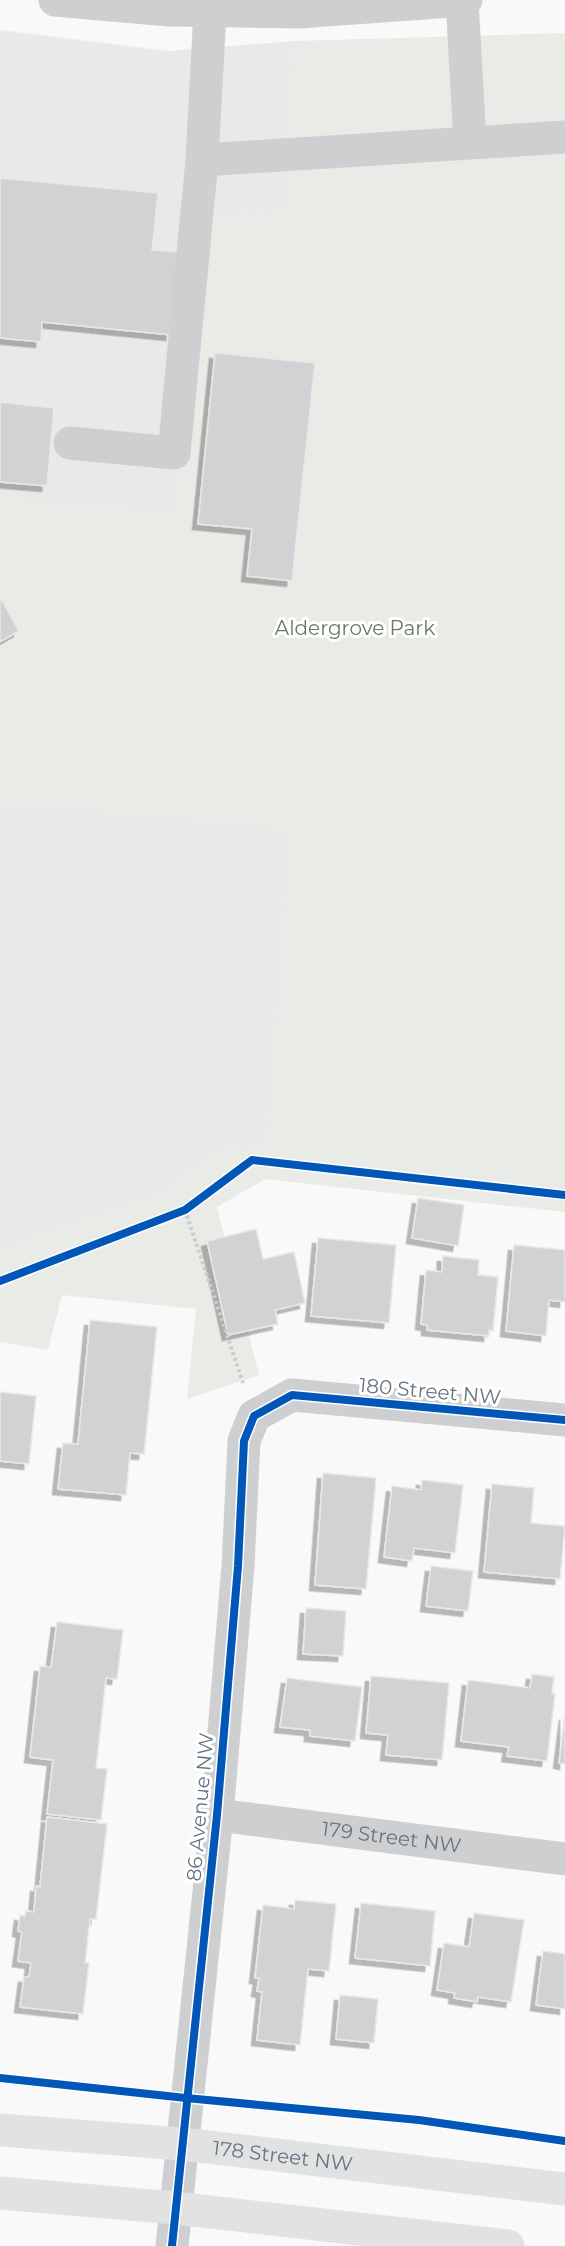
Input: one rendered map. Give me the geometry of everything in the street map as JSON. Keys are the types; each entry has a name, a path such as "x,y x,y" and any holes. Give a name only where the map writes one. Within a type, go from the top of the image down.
{"main road":[{"name":"178 Street NW","path":"0,2130 182,2145 565,2189"},
{"path":"0,2193 175,2208 508,2246"}],"street":[{"path":"55,0 210,10 298,12 464,0 470,142"},
{"path":"70,442 174,453 202,160 210,10"},
{"path":"202,160 565,137"},
{"name":"180 Street NW","path":"254,1416 292,1395 565,1420"},
{"name":"86 Avenue NW","path":"172,2246 217,1815 238,1566 244,1441 254,1416"},
{"name":"179 Street NW","path":"217,1815 565,1859"}],"path":[{"path":"174,1214 195,1203"},
{"path":"185,1210 254,1416"}],"shaded area":[{"path":"0,30 168,51 295,41 288,213 200,218 178,513 0,499"},
{"path":"0,801 293,829 268,1149 213,1151 169,1192 0,1251"}],"green space":[{"name":"Aldergrove Park","path":"565,33 565,1212 265,1179 217,1207 259,1375 187,1399 196,1309 62,1295 48,1350 0,1342 0,1251 169,1192 213,1151 268,1149 293,830 0,801 0,499 178,512 200,218 288,213 295,41"}],"building":[{"path":"0,178 158,193 152,250 179,252 171,335 42,322 41,342 0,338"},
{"path":"215,353 315,363 292,581 247,576 252,529 198,524"},
{"path":"0,402 54,408 47,486 0,482"},
{"path":"0,597 19,631 0,642"},
{"path":"418,1198 464,1205 458,1246 412,1238"},
{"path":"256,1229 263,1259 294,1252 305,1303 275,1310 278,1324 228,1335 207,1241"},
{"path":"318,1238 396,1245 389,1323 311,1316"},
{"path":"514,1245 565,1250 565,1302 549,1300 546,1336 506,1331"},
{"path":"443,1256 479,1260 478,1275 498,1277 493,1331 489,1330 489,1336 427,1330 427,1325 421,1324 426,1270 442,1272"},
{"path":"90,1320 157,1327 144,1454 130,1453 126,1495 58,1489 63,1443 78,1444"},
{"path":"0,1392 36,1396 29,1464 0,1461"},
{"path":"323,1473 376,1478 366,1589 315,1585"},
{"path":"422,1480 463,1485 455,1553 414,1548 412,1561 384,1557 392,1486 421,1490"},
{"path":"492,1484 534,1488 531,1523 565,1526 560,1579 484,1572"},
{"path":"431,1566 473,1571 468,1611 426,1606"},
{"path":"306,1608 346,1611 343,1656 303,1654"},
{"path":"57,1622 123,1630 117,1679 106,1678 96,1768 107,1769 101,1820 47,1814 53,1760 30,1757 40,1666 51,1667"},
{"path":"532,1674 554,1677 552,1694 555,1694 547,1761 507,1756 509,1747 461,1741 468,1680 530,1688"},
{"path":"371,1676 449,1683 442,1760 386,1755 388,1735 366,1733"},
{"path":"287,1678 362,1687 355,1741 310,1736 310,1730 280,1727"},
{"path":"565,1714 565,1764 559,1763"},
{"path":"47,1817 107,1824 96,1919 90,1919 85,1963 89,1963 83,2014 20,2007 24,1977 29,1977 31,1963 18,1961 22,1932 18,1931 20,1915 25,1916 26,1911 34,1912 36,1886 40,1887"},
{"path":"295,1900 336,1904 329,1971 308,1969 300,2045 257,2040 262,1992 257,1991 259,1978 255,1978 263,1905 294,1909"},
{"path":"361,1903 435,1911 430,1966 355,1958"},
{"path":"474,1913 524,1920 511,2002 478,1997 477,2002 454,1998 455,1993 437,1990 444,1943 469,1947"},
{"path":"543,1951 565,1954 565,2009 536,2005"},
{"path":"340,1995 378,1999 374,2043 336,2039"}],"cycle path":[{"path":"0,1281 185,1210 252,1160 565,1195"},
{"path":"172,2246 217,1815 238,1566 244,1441 254,1416 292,1395 565,1420"},
{"path":"0,2078 419,2120 565,2141"}]}
